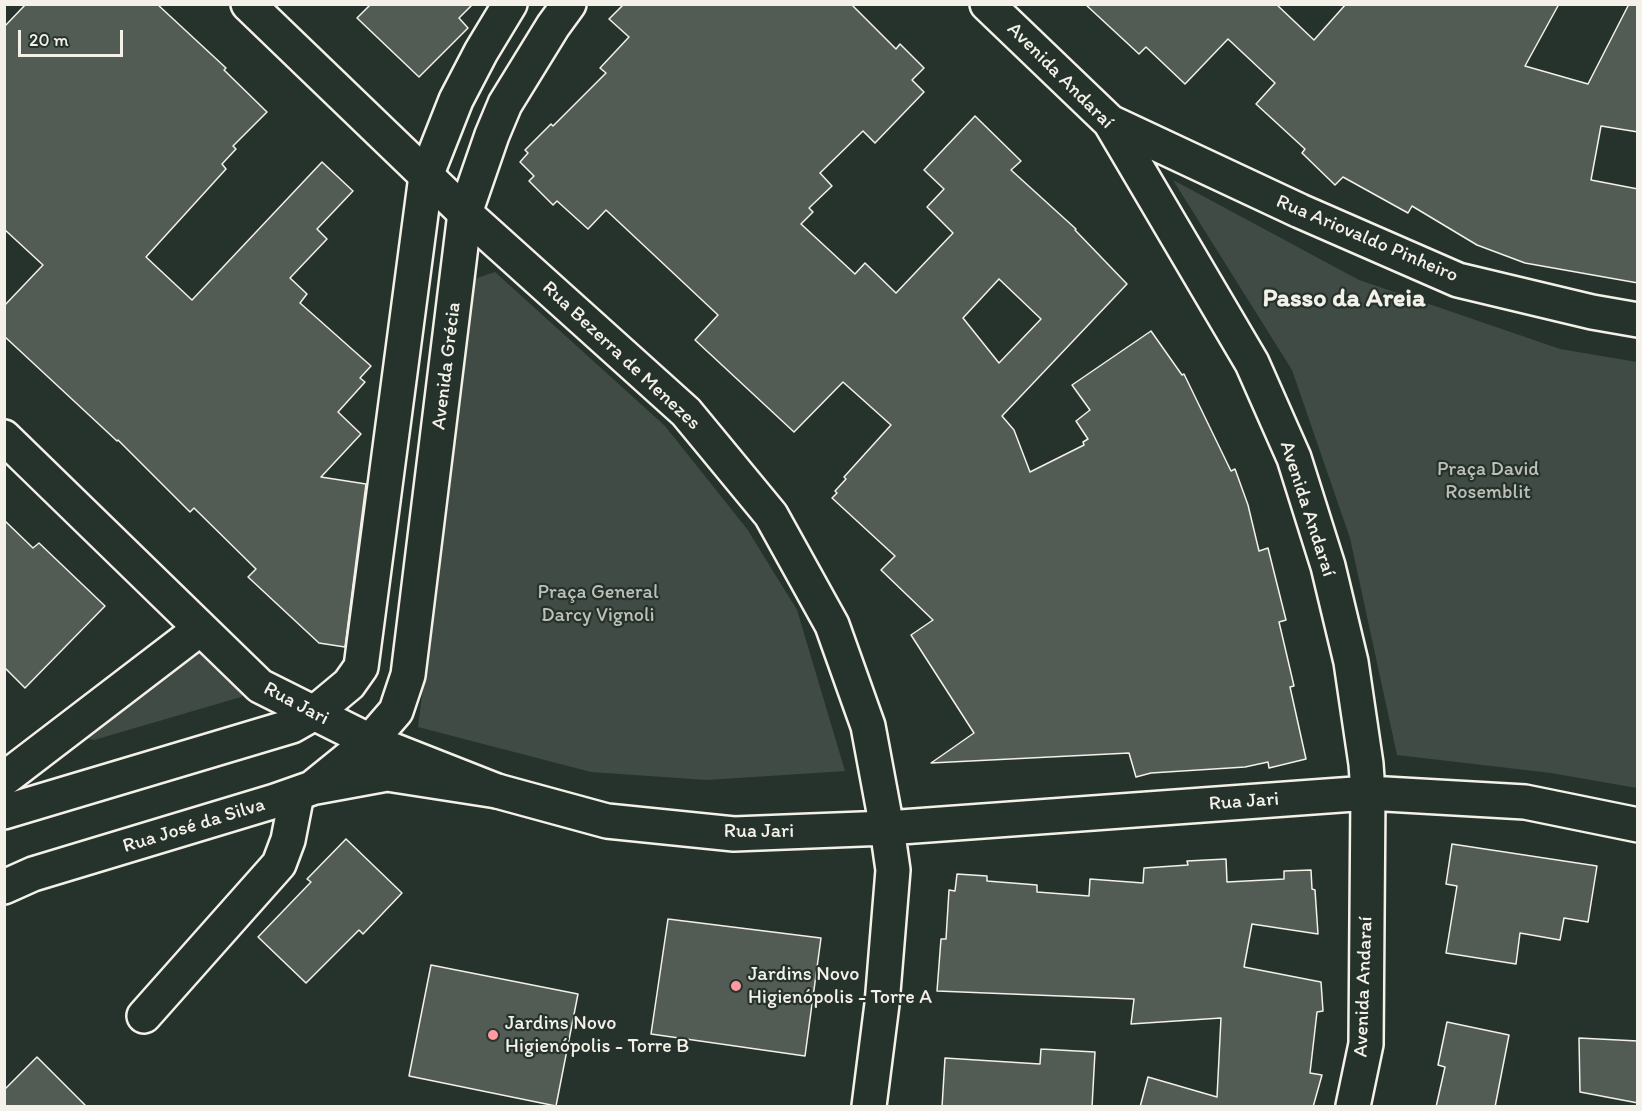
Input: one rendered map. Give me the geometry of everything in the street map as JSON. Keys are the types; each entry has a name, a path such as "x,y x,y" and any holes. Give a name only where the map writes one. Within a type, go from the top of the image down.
{"street":[{"name":"Rua Bezerra de Menezes","path":"248,4 465,213 686,412 771,514 832,625 868,726 887,828 893,870 882,1004 869,1107"},
{"path":"4,812 292,726 313,714 349,684 361,667 426,176 456,100 510,4"},
{"name":"Avenida Grécia","path":"370,741 396,711 408,675 465,213 505,104 569,4"},
{"name":"Avenida Andaraí","path":"987,4 1110,122 1251,363 1294,458 1328,566 1351,662 1366,764 1368,793 1366,1044 1353,1107"},
{"name":"Rua Ariovaldo Pinheiro","path":"1110,122 1300,211 1458,280 1592,312 1638,320"},
{"name":"Rua Jari","path":"4,437 260,686 370,741 497,791 607,821 734,834 887,828 1368,793 1525,802 1638,825"},
{"path":"4,779 200,629"},
{"name":"Rua José da Silva","path":"4,887 33,874 304,791 370,741"},
{"path":"144,1016 279,864 304,791 387,774 497,791"}],"green space":[{"name":"Praça David Rosemblit","path":"1173,180 1359,280 1560,349 1637,362 1637,788 1551,773 1397,755 1350,538 1292,370"},
{"name":"Praça General Darcy Vignoli","path":"495,272 665,426 747,529 797,610 845,771 707,780 591,772 418,727 474,279"},
{"path":"200,646 245,692 241,697 94,740 89,739 87,736"}],"building":[{"path":"26,4 157,4 226,68 224,70 267,112 233,146 236,149 222,164 226,169 146,257 192,300 322,162 353,191 317,229 327,239 290,278 307,294 300,303 371,366 360,378 365,382 338,412 361,434 321,477 366,484 345,647 319,643 248,577 256,569 194,508 190,512 118,440 4,336 4,306 43,265 4,229 4,27"},
{"path":"371,4 473,4 459,18 468,28 419,77 357,18"},
{"path":"624,4 851,4 896,49 900,44 924,68 912,80 924,92 875,143 863,131 820,173 832,186 809,208 813,212 801,224 855,274 865,263 896,293 953,233 927,207 944,189 924,170 975,116 1021,161 1011,170 1076,229 1127,284 1002,416 1014,430 1030,472 1084,445 1083,442 1088,439 1076,421 1090,410 1072,385 1151,331 1182,375 1184,374 1231,471 1235,469 1248,505 1259,551 1268,548 1286,620 1279,622 1294,686 1290,687 1306,759 1269,768 1268,762 1245,767 1151,773 1136,777 1129,753 931,763 974,733 911,635 933,620 881,570 895,556 832,498 846,479 844,477 891,425 843,382 794,432 695,340 718,315 606,210 588,229 557,201 553,205 529,181 534,176 520,162 528,153 525,150 551,124 553,126 606,73 600,68 629,37 609,19","holes":["999,279 1041,319 999,363 963,318"]},
{"path":"1085,4 1276,4 1314,40 1346,4 1559,4 1525,66 1588,84 1629,4 1638,4 1638,132 1601,126 1591,180 1638,189 1638,283 1525,263 1477,245 1412,206 1408,213 1343,177 1335,185 1302,153 1305,149 1256,104 1275,83 1228,39 1185,84 1146,47 1139,54"},
{"path":"4,520 33,548 39,543 105,606 25,688 4,667"},
{"path":"346,839 402,893 363,934 359,930 306,983 258,937 311,882 307,879"},
{"path":"1452,844 1597,866 1588,922 1564,918 1560,940 1520,933 1516,964 1446,953 1457,886 1446,884"},
{"path":"1226,859 1227,882 1284,879 1284,871 1311,870 1312,889 1315,890 1318,934 1252,924 1244,967 1321,982 1323,1011 1317,1012 1310,1073 1322,1075 1313,1107 1140,1107 1148,1077 1217,1097 1221,1018 1131,1024 1134,999 937,991 941,939 946,939 949,890 955,891 957,874 987,876 987,881 1037,885 1037,892 1089,896 1090,879 1143,883 1144,868 1188,865 1187,861"},
{"name":"Jardins Novo Higienópolis - Torre A","path":"668,919 821,938 805,1056 651,1034"},
{"name":"Jardins Novo Higienópolis - Torre B","path":"431,965 578,994 556,1106 409,1076"},
{"path":"1447,1022 1509,1035 1495,1107 1436,1107 1445,1067 1438,1065"},
{"path":"1579,1038 1638,1041 1638,1103 1580,1092"},
{"path":"1041,1049 1095,1052 1092,1107 942,1107 945,1058 1040,1064"},
{"path":"37,1057 87,1107 4,1107 4,1090"}],"place":[{"name":"Jardins Novo Higienópolis - Torre A","path":"736,986"},
{"name":"Jardins Novo Higienópolis - Torre B","path":"493,1035"}],"district":[{"name":"Passo da Areia","path":"1344,299"}]}
